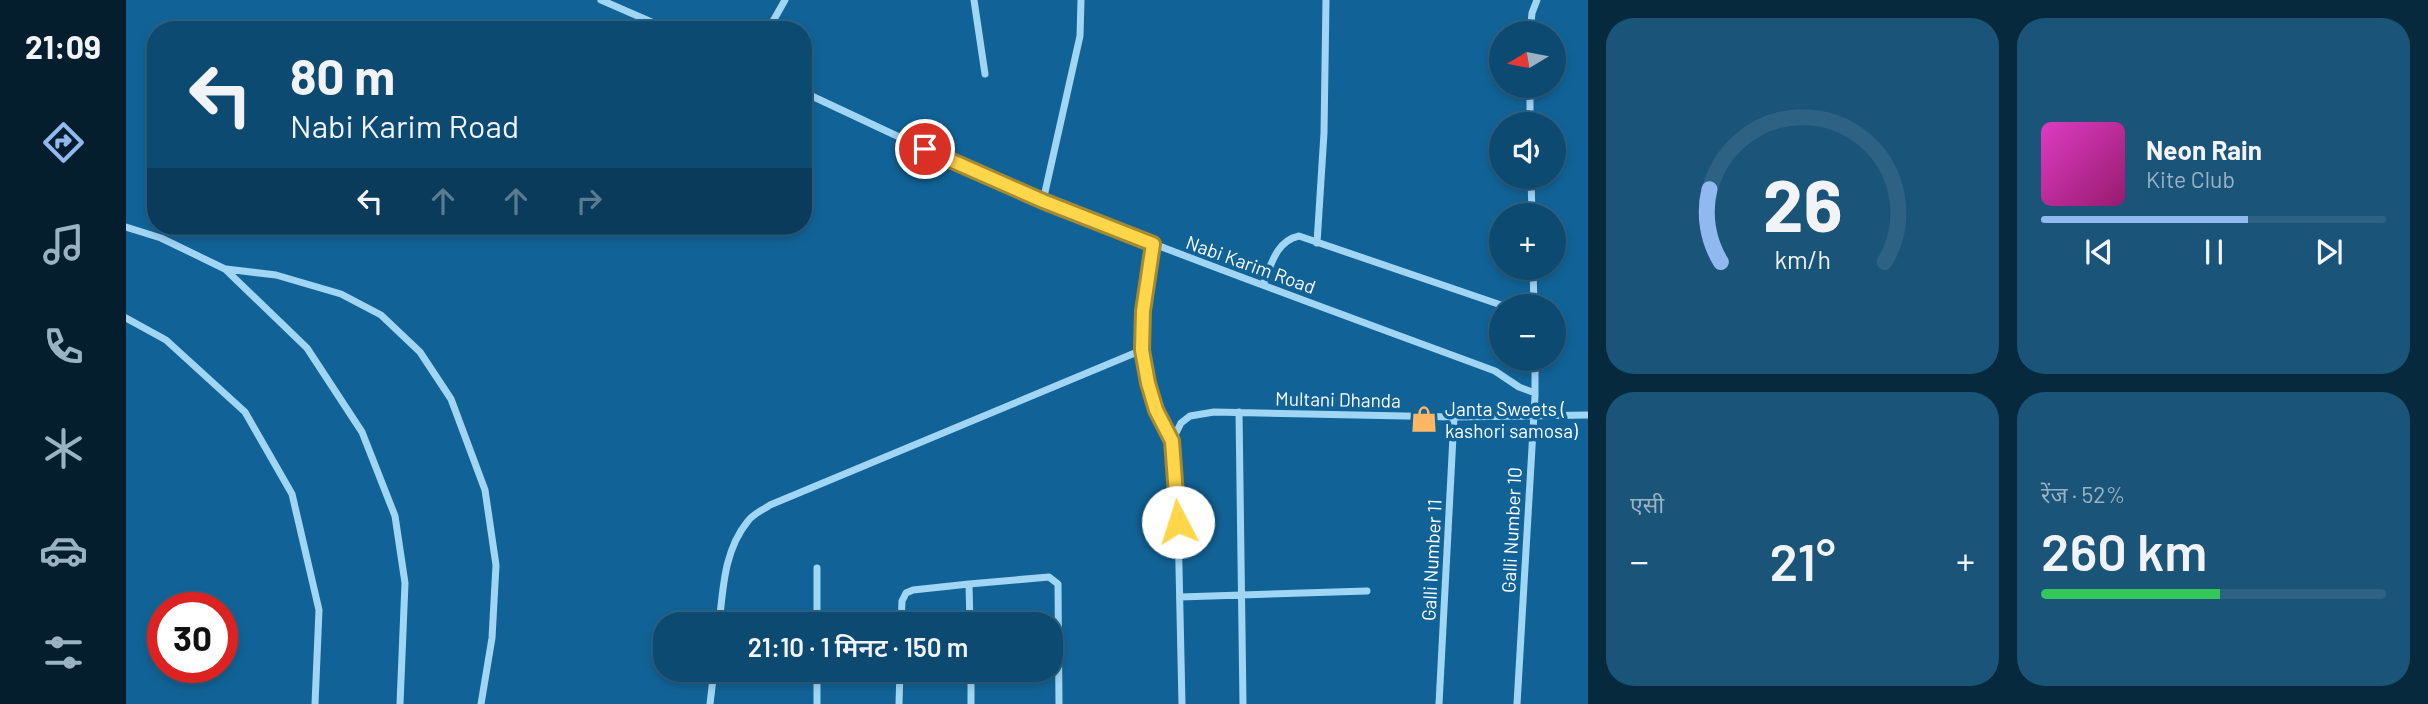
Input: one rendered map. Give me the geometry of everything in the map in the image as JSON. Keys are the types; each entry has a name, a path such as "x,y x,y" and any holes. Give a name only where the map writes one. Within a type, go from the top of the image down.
{"street":[{"path":"601,0 649,21"},
{"path":"773,21 785,0"},
{"path":"974,0 985,74"},
{"path":"1043,201 1080,36 1080,0"},
{"path":"1317,243 1324,133 1326,0"},
{"path":"1531,21 1537,0"},
{"name":"Nabi Karim Road","path":"812,96 1043,201 1495,371 1535,394"},
{"path":"126,227 147,234"},
{"path":"151,235 225,269 307,348 362,432 396,516 405,583 400,704"},
{"path":"1263,285 1278,248 1288,239 1299,236 1489,301"},
{"path":"1153,244 1143,311 1142,350 1156,410 1172,441 1178,522 1182,704"},
{"path":"225,269 276,275 341,294 381,315 420,352 450,399 485,490 496,565 492,639 481,704"},
{"path":"126,318 166,340 245,412 292,494 319,610 315,704"},
{"path":"720,612 723,581 734,542 750,519 760,512 1142,350"},
{"name":"Galli Number 10","path":"1517,704 1535,371"},
{"name":"Multani Dhanda","path":"1172,441 1181,423 1190,416 1214,412 1454,417 1588,415"},
{"path":"1239,412 1243,704"},
{"name":"Galli Number 11","path":"1439,704 1454,417"},
{"path":"817,568 817,612"},
{"path":"902,612 906,593 913,590 1049,578 1058,584 1059,704"},
{"path":"969,584 970,612"},
{"path":"1180,597 1367,591"},
{"path":"710,704 713,682"},
{"path":"817,682 817,704"},
{"path":"899,704 900,682"},
{"path":"971,682 971,704"}],"place":[{"name":"Janta Sweets ( kashori samosa)","path":"1424,419"}],"route":[{"path":"925,149 1043,201 1153,244 1143,311 1142,350 1156,410 1172,441 1178,522"}]}
